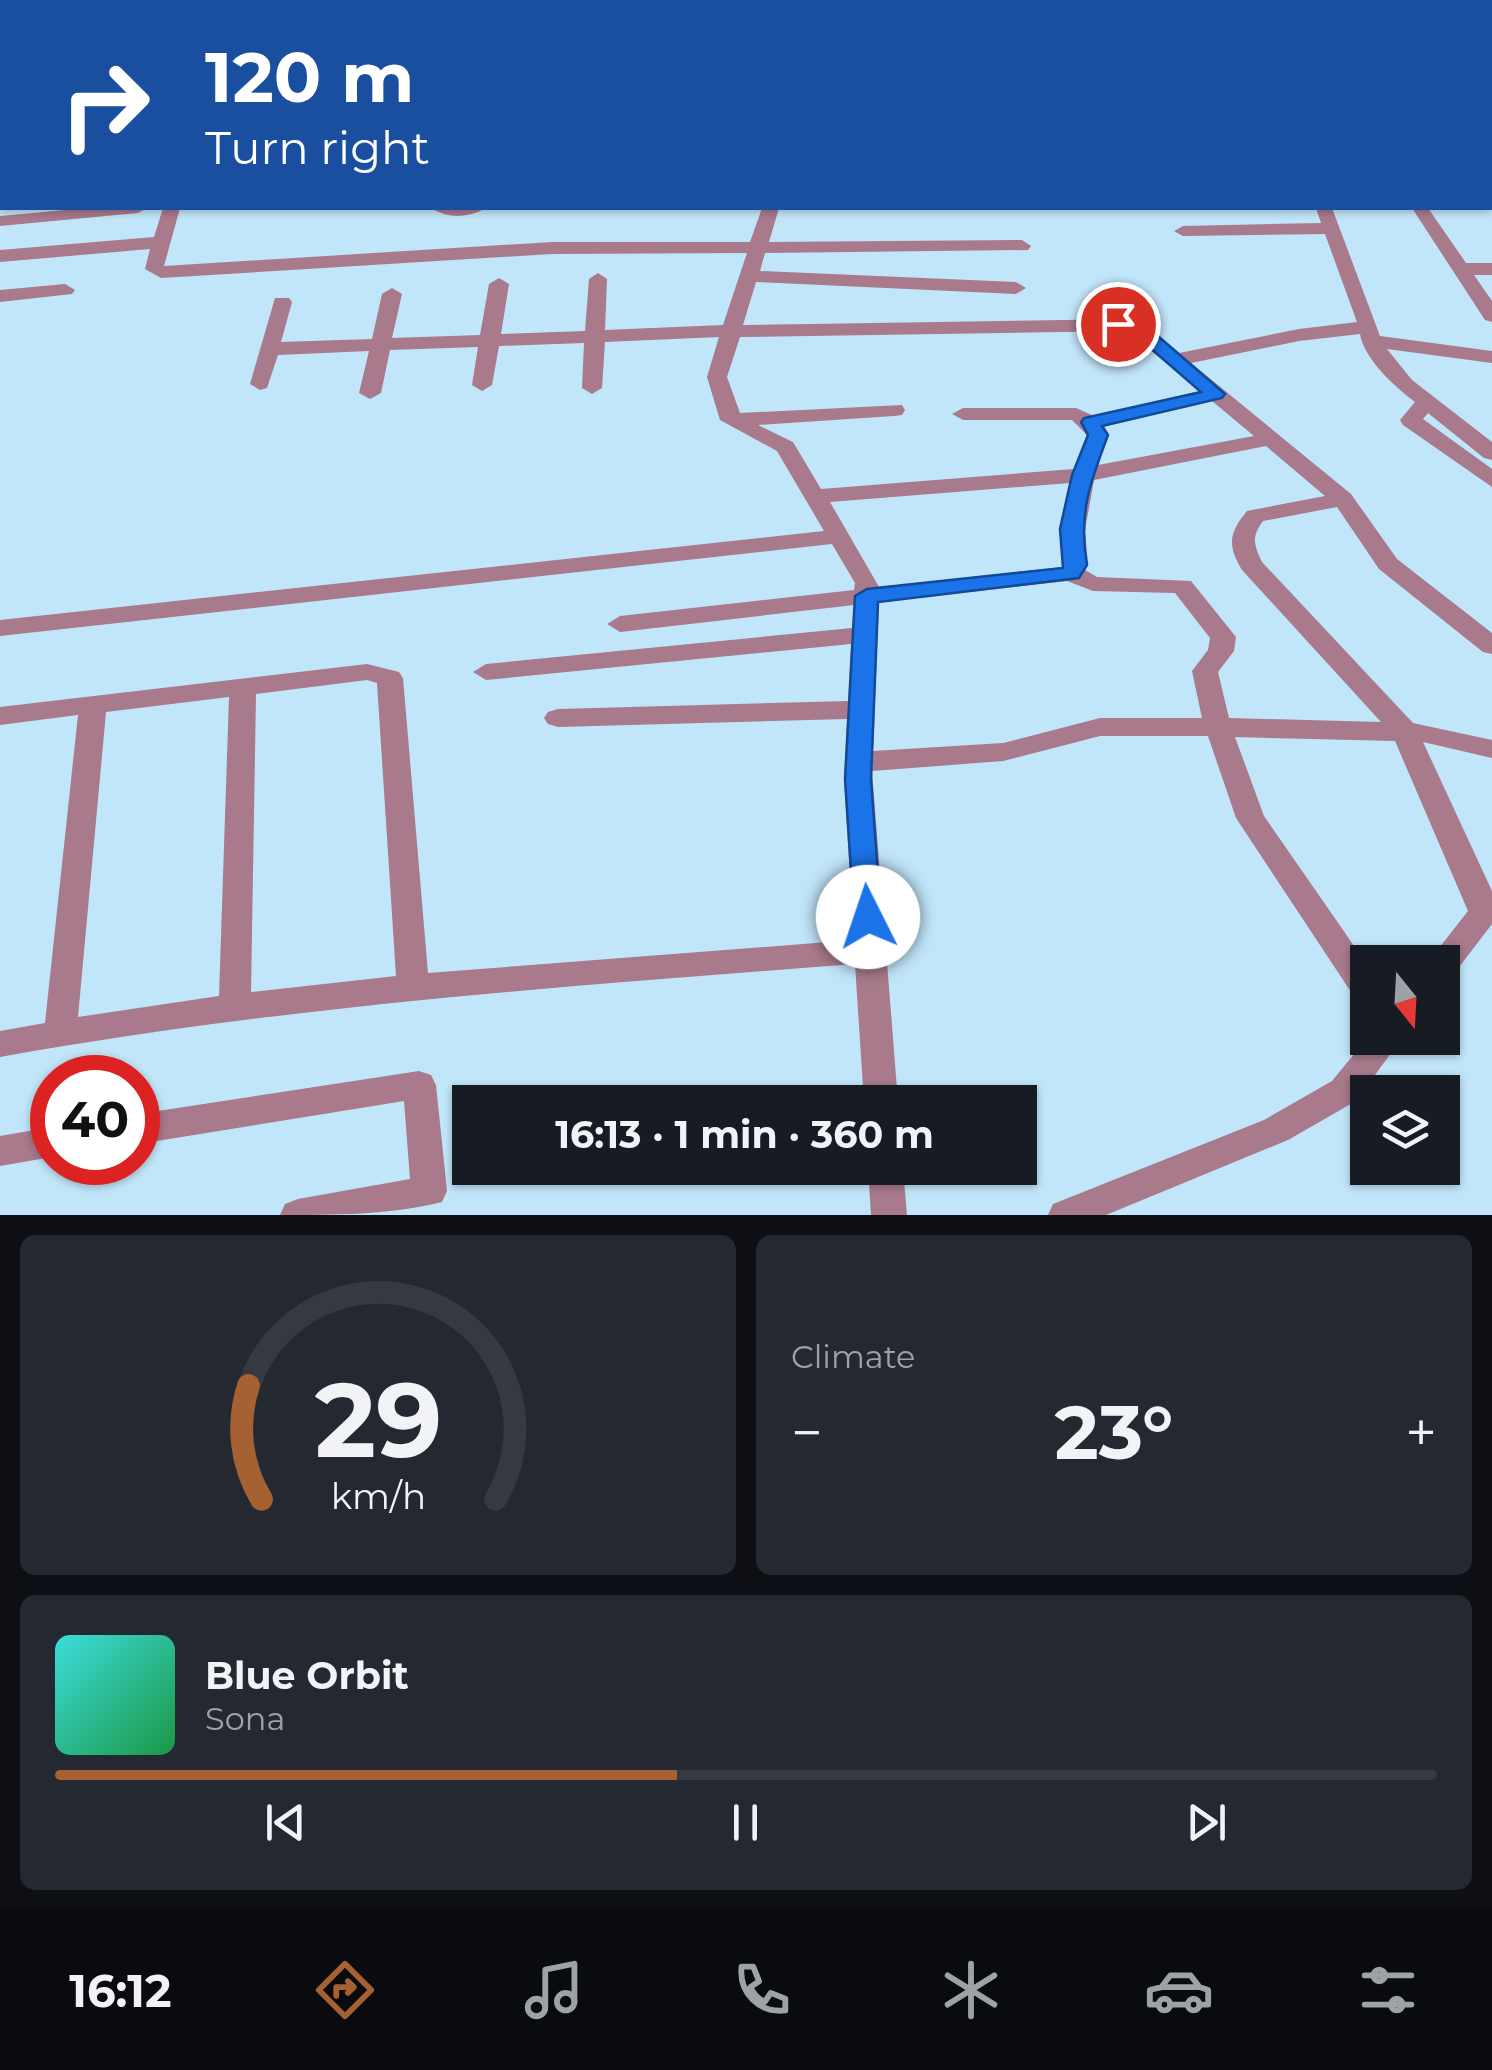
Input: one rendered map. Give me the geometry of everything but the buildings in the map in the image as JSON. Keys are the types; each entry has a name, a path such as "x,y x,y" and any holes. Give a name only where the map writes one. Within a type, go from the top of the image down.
{"street":[{"path":"0,221 117,210"},
{"path":"171,210 154,269 161,272 552,248 1022,246"},
{"path":"769,210 717,377 731,420 785,447 868,583 858,762 880,1085"},
{"path":"1325,210 1370,334 1405,384 1492,453"},
{"path":"1421,210 1492,316"},
{"path":"1183,230 1332,228"},
{"path":"0,256 163,242"},
{"path":"1460,269 1492,269"},
{"path":"749,276 1016,288"},
{"path":"592,388 598,279"},
{"path":"482,385 498,284"},
{"path":"0,296 65,290"},
{"path":"370,393 392,294"},
{"path":"260,384 282,302"},
{"path":"270,348 732,331 1130,325 1343,499 1388,564 1492,646"},
{"path":"1174,360 1299,335 1370,334 1492,356"},
{"path":"1091,422 1215,394"},
{"path":"1426,402 1410,420 1492,480"},
{"path":"731,420 894,410"},
{"path":"963,414 1076,414 1091,422 1098,435 1070,529 1076,565 1071,574"},
{"path":"815,496 1083,475 1270,439"},
{"path":"1343,499 1256,516 1244,530 1241,544 1251,564 1404,732 1488,907 1458,945"},
{"path":"0,628 839,536"},
{"path":"620,624 1071,574 1093,584 1182,586 1223,638 1221,651 1205,671 1218,727 1250,818 1350,965"},
{"path":"486,672 865,634"},
{"path":"0,716 367,672 390,678 413,986"},
{"path":"236,1005 243,688"},
{"path":"60,1032 93,704"},
{"path":"558,718 861,710"},
{"path":"858,762 1003,752 1100,728 1429,732 1492,749"},
{"path":"0,1044 236,1005 413,986 870,951"},
{"path":"1066,1215 1276,1130 1344,1091 1373,1055"},
{"path":"160,1126 419,1085 429,1191 298,1215"},
{"path":"0,1150 30,1145"},
{"path":"887,1185 889,1215"}],"route":[{"path":"868,917 858,779 867,596 1071,574 1076,565 1070,529 1098,435 1091,422 1215,394 1137,328 1118,324"}]}
